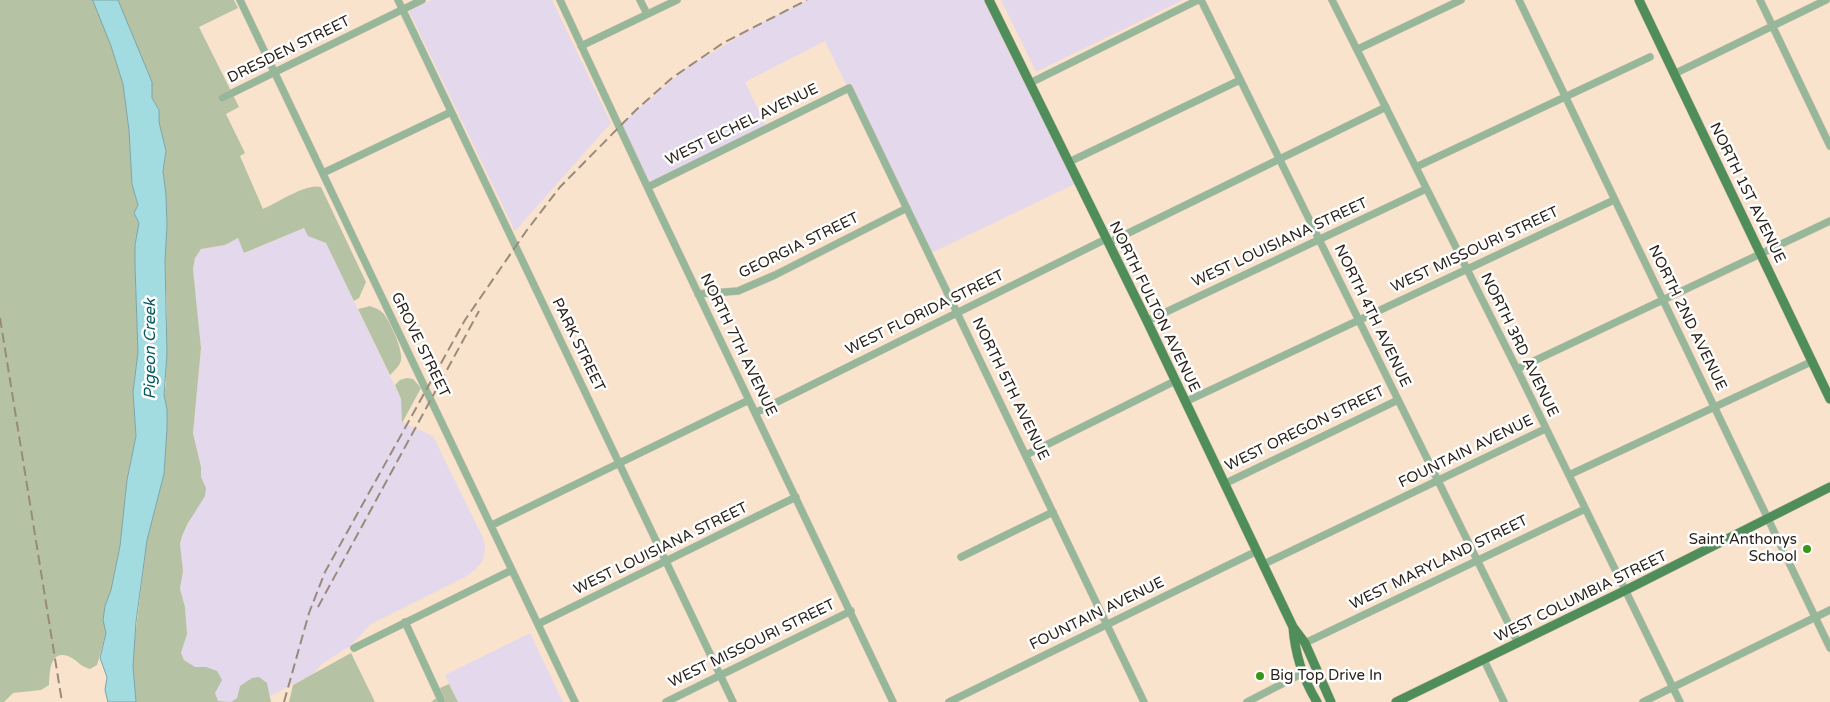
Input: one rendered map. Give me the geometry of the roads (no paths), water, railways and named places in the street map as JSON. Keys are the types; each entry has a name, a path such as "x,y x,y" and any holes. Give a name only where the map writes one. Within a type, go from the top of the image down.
{"main road":[{"name":"NORTH FULTON AVENUE","path":"989,0 1147,321 1293,627 1305,643 1331,702"},
{"name":"NORTH 1ST AVENUE","path":"1639,0 1830,399"},
{"name":"WEST COLUMBIA STREET","path":"1396,702 1626,590 1830,487"},
{"name":"NORTH FULTON AVENUE","path":"1293,627 1294,647 1303,673 1317,702"}],"street":[{"name":"GROVE STREET","path":"240,0 575,702"},
{"name":"PARK STREET","path":"398,0 733,702"},
{"name":"DRESDEN STREET","path":"222,98 422,0"},
{"name":"NORTH 7TH AVENUE","path":"560,0 893,702"},
{"path":"640,0 647,14"},
{"path":"582,46 677,0"},
{"path":"1030,83 1199,0"},
{"name":"NORTH 4TH AVENUE","path":"1199,0 1518,643"},
{"name":"NORTH 3RD AVENUE","path":"1332,0 1517,369 1680,702"},
{"path":"1358,49 1461,0"},
{"name":"NORTH 2ND AVENUE","path":"1518,0 1830,648"},
{"path":"1760,0 1830,146"},
{"path":"1674,74 1826,0"},
{"path":"1416,167 1650,58"},
{"path":"1069,162 1240,80"},
{"name":"WEST EICHEL AVENUE","path":"648,187 849,88"},
{"name":"NORTH 5TH AVENUE","path":"849,88 1144,702"},
{"name":"WEST FLORIDA STREET","path":"755,413 958,312 1386,107"},
{"path":"323,174 451,112"},
{"name":"WEST LOUISIANA STREET","path":"1147,321 1426,189"},
{"name":"WEST MISSOURI STREET","path":"1185,402 1614,200"},
{"name":"GEORGIA STREET","path":"698,294 738,290 775,275 907,208"},
{"path":"1517,369 1830,220"},
{"path":"1569,475 1813,361"},
{"path":"1026,455 1175,381"},
{"path":"492,525 749,400"},
{"name":"WEST OREGON STREET","path":"1224,484 1398,400"},
{"name":"FOUNTAIN AVENUE","path":"1264,564 1545,429"},
{"name":"WEST LOUISIANA STREET","path":"538,624 796,498"},
{"name":"WEST MARYLAND STREET","path":"1305,643 1585,509"},
{"path":"961,557 1053,512"},
{"name":"FOUNTAIN AVENUE","path":"949,702 1256,551"},
{"path":"354,648 512,570"},
{"path":"1643,702 1830,610"},
{"name":"WEST MISSOURI STREET","path":"666,702 851,611"},
{"path":"405,622 441,700"},
{"path":"1484,660 1504,702"},
{"path":"1247,702 1303,673"}],"water":[{"name":"Pigeon Creek","path":"93,0 118,0 152,82 152,98 159,110 159,122 166,151 163,171 167,225 165,261 167,354 164,395 167,409 167,429 164,474 147,540 136,622 133,666 136,702 108,702 105,690 107,677 100,658 106,633 103,620 105,606 111,590 120,546 127,480 136,436 133,392 138,352 135,245 139,223 134,213 138,205 132,184 129,130 123,84"}],"railway":[{"path":"284,702 309,613 325,572 465,320 527,230 560,187 636,110 672,78 723,43 807,0"},
{"path":"318,607 479,311"},
{"path":"0,318 62,702"}],"place":[{"name":"Saint Anthonys School","path":"1807,549"},
{"name":"Big Top Drive In","path":"1260,676"}]}
